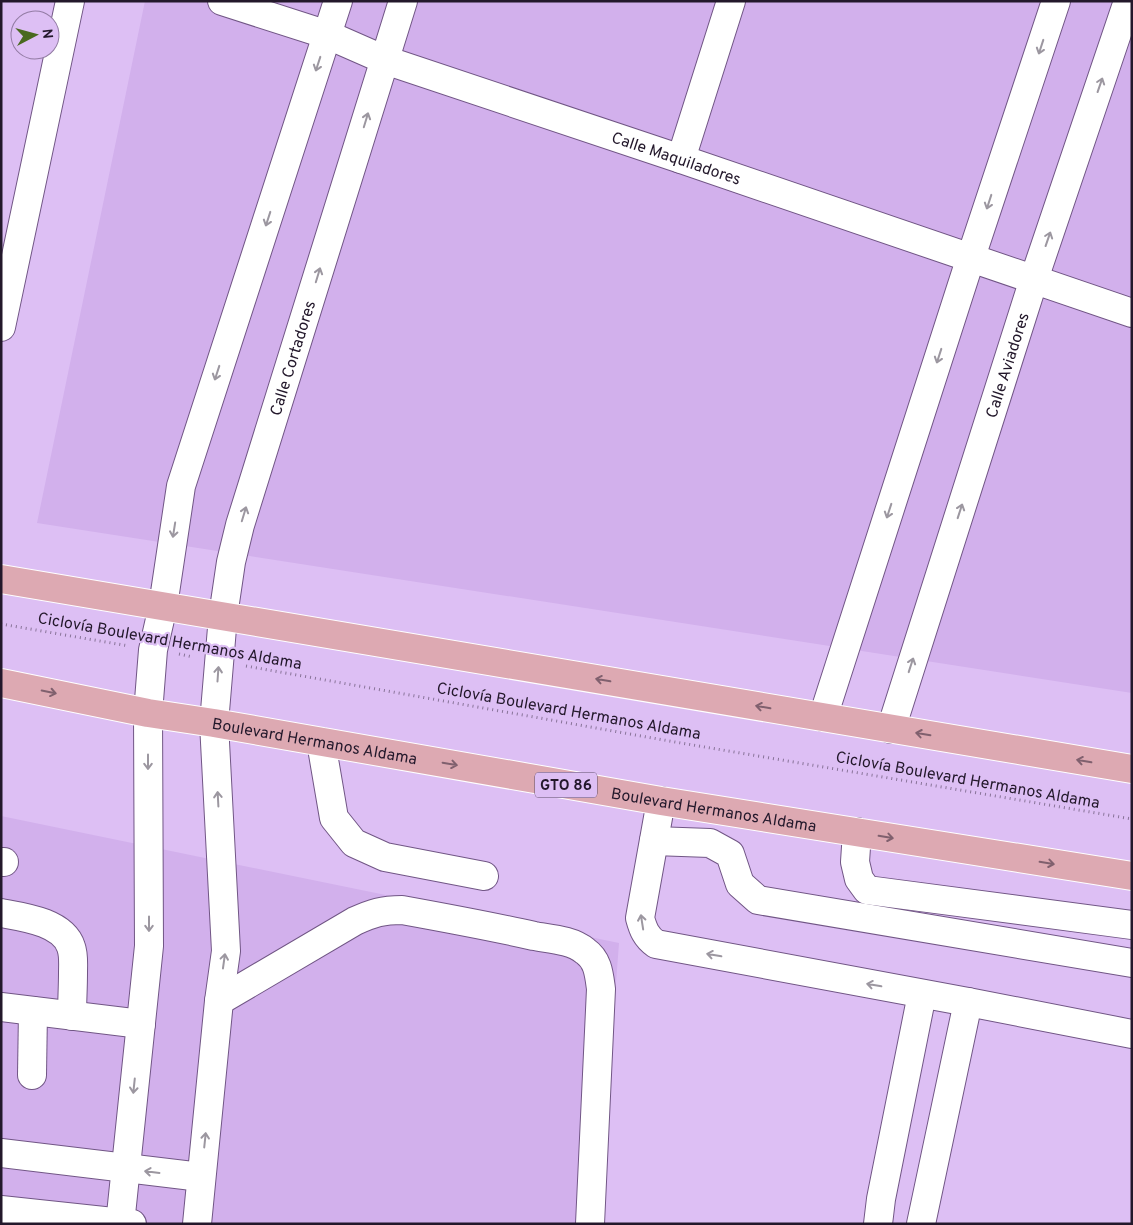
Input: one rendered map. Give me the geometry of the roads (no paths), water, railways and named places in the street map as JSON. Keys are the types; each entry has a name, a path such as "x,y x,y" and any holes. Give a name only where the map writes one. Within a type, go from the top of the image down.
{"main road":[{"path":"1,579 1132,769"},
{"name":"Boulevard Hermanos Aldama","path":"1,683 148,713 661,802 1132,876"}],"lane":[{"path":"1,327 5,289 70,1"},
{"name":"Calle Maquiladores","path":"222,1 328,35 385,60 681,158 1132,313"},
{"path":"1,1210 124,1223 126,1169 148,946 148,713 153,650 163,606 180,486 338,1"},
{"name":"Calle Cortadores","path":"197,1224 219,1001 226,951 214,723 223,616 231,562 240,525 403,1"},
{"path":"681,158 731,1"},
{"path":"823,717 971,257 1056,1"},
{"name":"Calle Aviadores","path":"891,728 1034,279 1128,1"},
{"path":"321,742 334,818 354,842 385,857 484,876"},
{"path":"661,802 640,918 644,931 656,944 1132,1034"},
{"path":"857,832 855,862 858,879 867,890 1132,925"},
{"path":"654,841 710,843 730,854 740,884 758,900 1132,963"},
{"path":"219,1001 356,921 375,912 386,910 402,910 500,928 574,944 586,951 596,962 601,989 590,1224"},
{"path":"1,913 29,917 47,924 62,933 71,944 73,956 72,1016"},
{"path":"878,1224 881,1199 922,994"},
{"path":"921,1224 968,1002"},
{"path":"1,1007 141,1024"},
{"path":"32,1076 33,1010"},
{"path":"1,1153 201,1177"}]}
